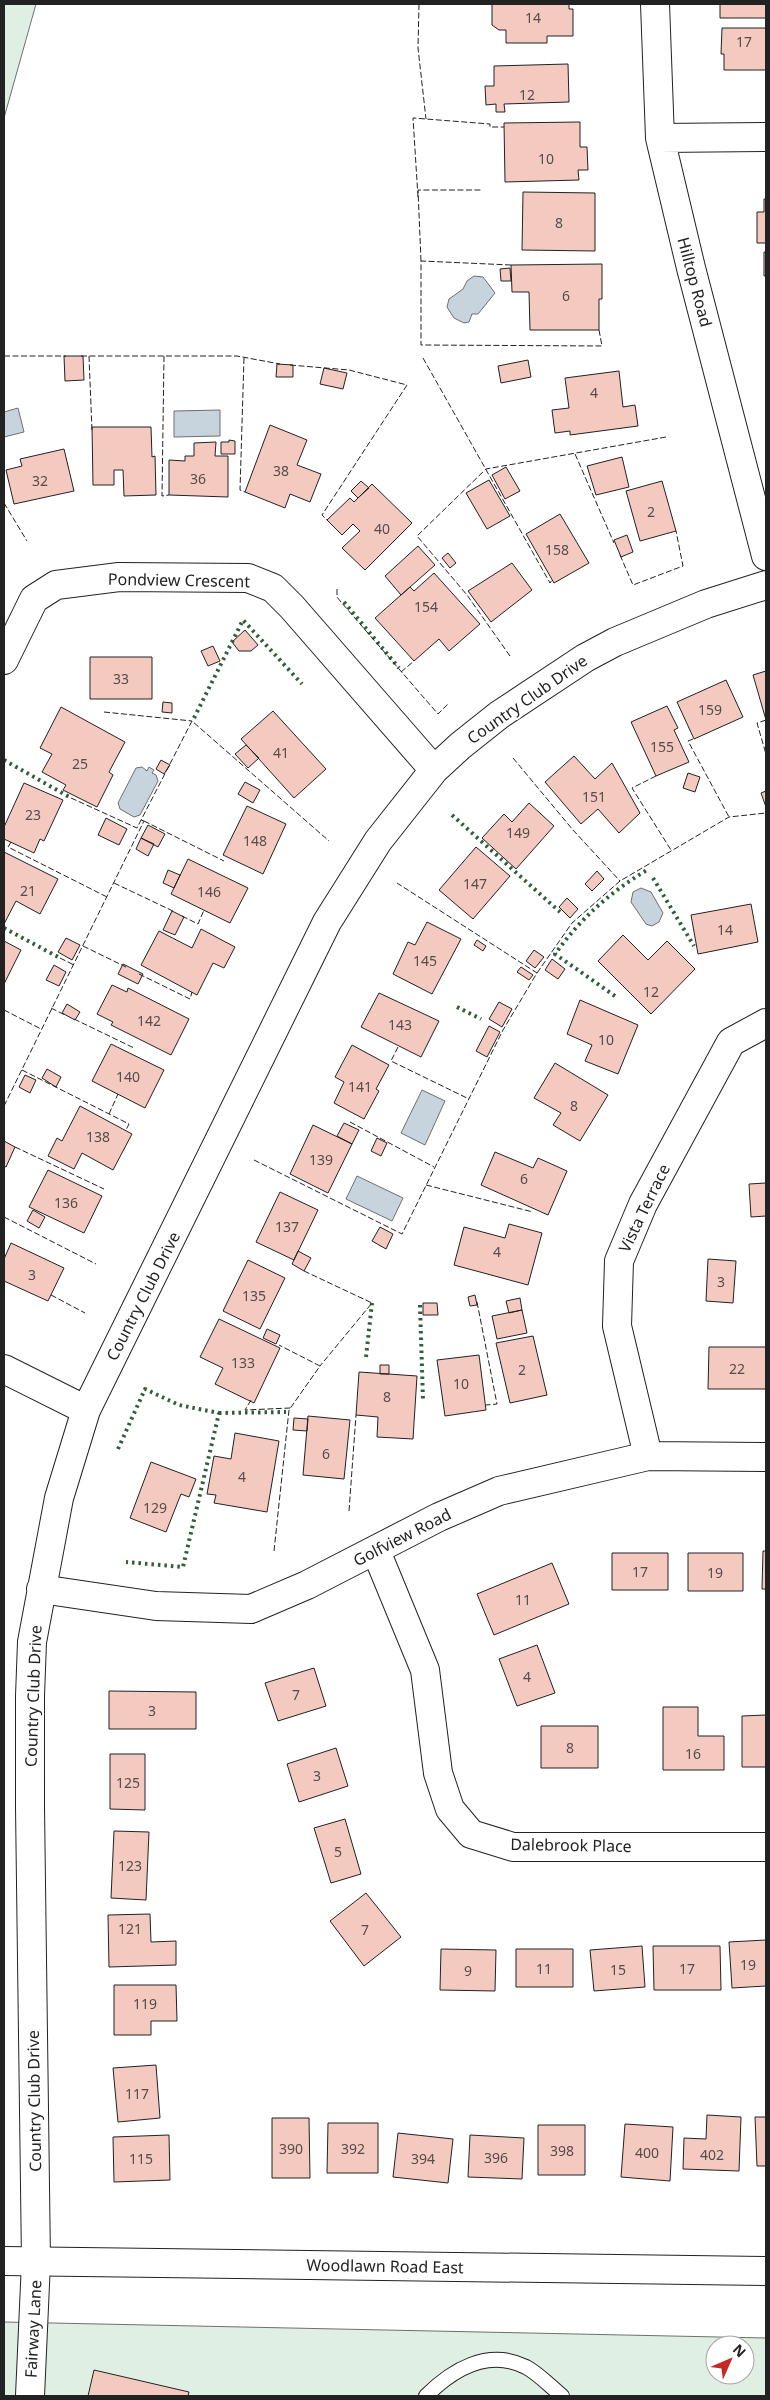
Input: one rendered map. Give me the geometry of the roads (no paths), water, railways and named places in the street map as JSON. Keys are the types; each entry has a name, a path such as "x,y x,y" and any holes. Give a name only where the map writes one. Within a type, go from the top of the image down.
{"street":[{"name":"Hilltop Road","path":"655,4 660,138 679,222 766,556"},
{"path":"660,138 766,137"},
{"name":"Pondview Crescent","path":"4,660 34,599 56,585 119,577 248,578 273,588 292,607 434,770"},
{"name":"Country Club Drive","path":"36,2262 30,1696 32,1642 59,1498 86,1410 327,922 378,841 434,770 460,746 499,715 586,658 622,640 706,604 766,585"},
{"name":"Vista Terrace","path":"648,1456 617,1326 619,1261 643,1204 731,1042 766,1023"},
{"path":"4,1369 86,1410"},
{"name":"Golfview Road","path":"41,1589 156,1606 251,1608 376,1551 439,1518 499,1491 648,1456 766,1456"},
{"name":"Dalebrook Place","path":"376,1551 425,1670 438,1773 450,1808 470,1834 513,1847 766,1847"},
{"name":"Woodlawn Road East","path":"4,2261 766,2271"},
{"name":"Fairway Lane","path":"30,2396 36,2262"}],"lane":[{"path":"426,2396 444,2378 469,2365 498,2359 526,2367 562,2396"}]}
